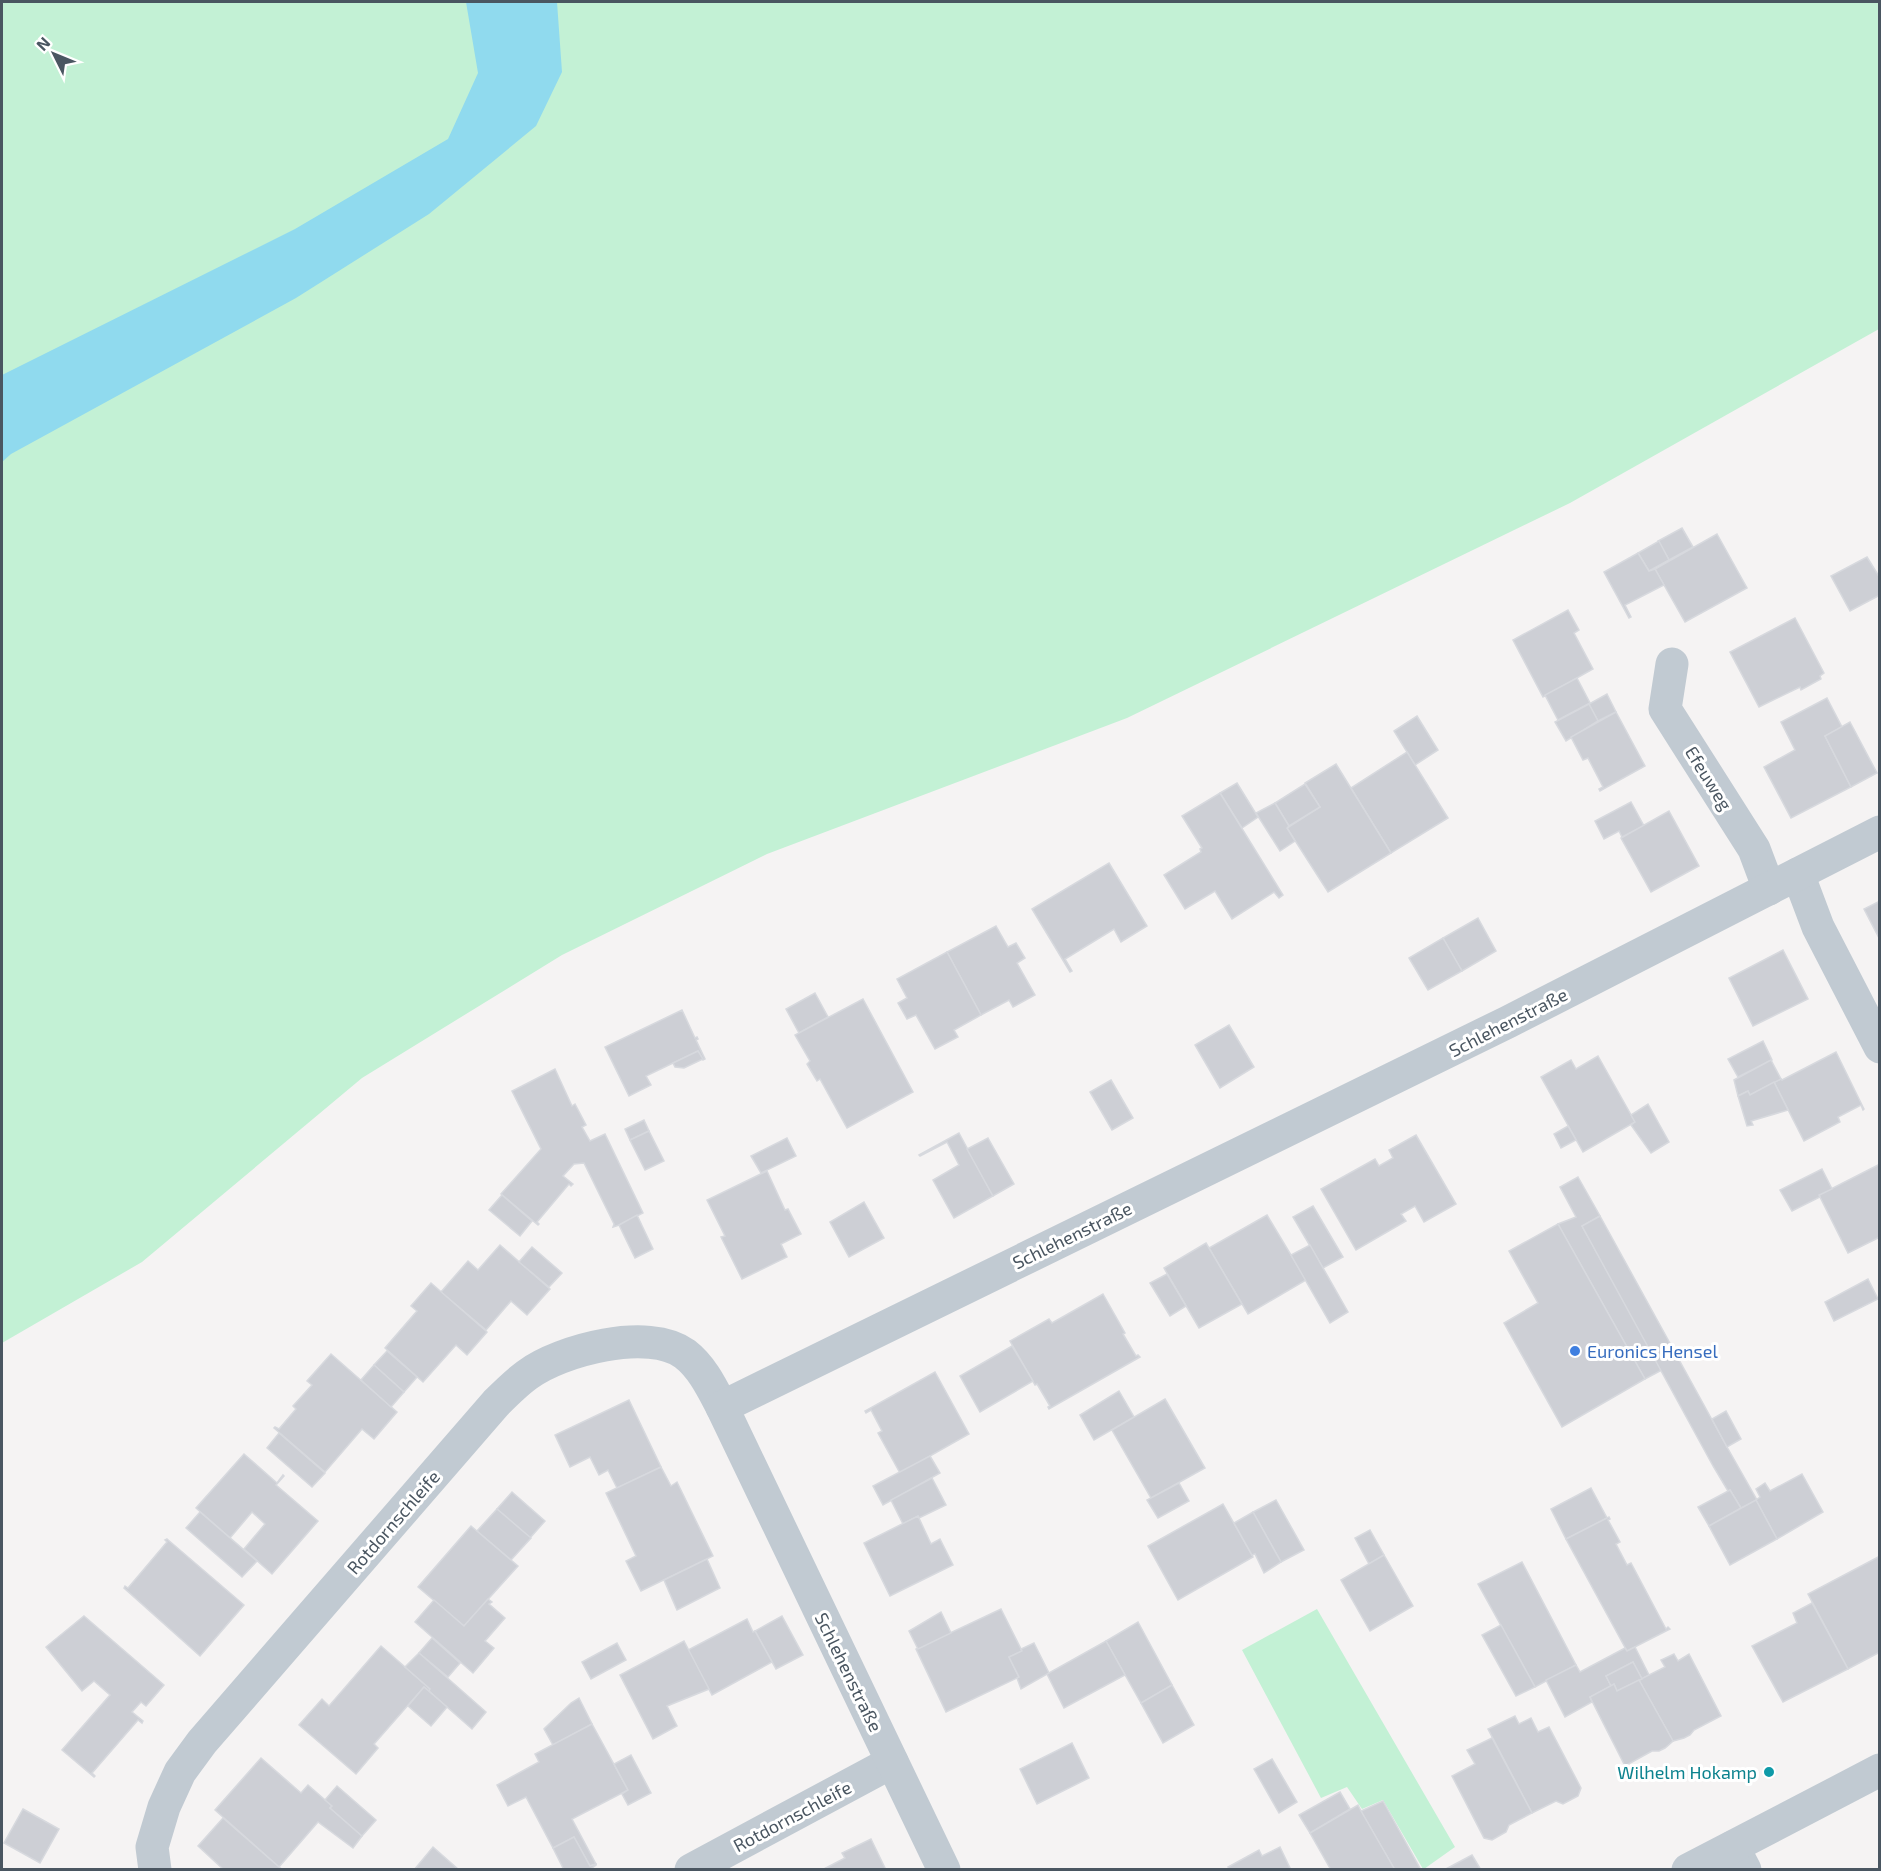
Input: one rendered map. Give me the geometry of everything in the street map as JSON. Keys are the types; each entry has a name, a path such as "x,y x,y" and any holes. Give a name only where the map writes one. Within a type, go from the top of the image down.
{"street":[{"name":"Efeuweg","path":"1672,664 1665,709 1754,849 1769,889"},
{"name":"Schlehenstraße","path":"944,1869 722,1407 1508,1022 1880,832"},
{"path":"1798,874 1818,927 1880,1047"},
{"name":"Rotdornschleife","path":"155,1869 152,1847 164,1807 180,1772 202,1742 496,1403 528,1374 547,1364 594,1347 630,1342 668,1345 685,1354 698,1366 722,1407"},
{"name":"Rotdornschleife","path":"691,1869 892,1762"},
{"path":"1688,1869 1739,1858 1880,1770"}],"green space":[{"path":"2,2 1879,2 1879,329 1570,503 1127,718 767,854 562,955 362,1078 142,1262 2,1343"},
{"path":"1317,1609 1455,1847 1424,1869 1383,1800 1362,1809 1347,1787 1321,1798 1242,1650"}],"water":[{"path":"466,2 557,2 562,72 536,126 429,214 296,298 11,454 2,462 2,375 295,229 448,139 478,73"}],"building":[{"path":"1682,528 1693,547 1669,560 1658,541"},
{"path":"1717,534 1747,588 1685,622 1655,569"},
{"path":"1659,541 1669,560 1649,571 1638,553"},
{"path":"1638,553 1649,571 1655,569 1664,585 1625,605 1631,617 1629,618 1604,572"},
{"path":"1867,557 1880,578 1880,595 1850,611 1831,576"},
{"path":"1568,610 1579,630 1574,633 1593,669 1543,697 1513,640"},
{"path":"1795,618 1824,673 1820,676 1821,679 1801,690 1800,687 1759,707 1730,652"},
{"path":"1577,678 1590,703 1558,720 1545,695"},
{"path":"1607,694 1616,712 1598,721 1589,704"},
{"path":"1827,698 1842,727 1825,736 1851,787 1791,818 1764,767 1795,750 1781,722"},
{"path":"1589,704 1598,721 1566,741 1555,722"},
{"path":"1616,712 1645,766 1600,791 1599,789 1603,787 1588,758 1583,760 1571,737"},
{"path":"1417,716 1438,750 1415,765 1394,731"},
{"path":"1850,722 1877,773 1851,787 1825,736"},
{"path":"1407,752 1448,818 1391,853 1351,788"},
{"path":"1336,764 1391,853 1328,892 1287,828 1320,807 1305,783"},
{"path":"1237,783 1258,817 1242,828 1220,793"},
{"path":"1305,784 1320,807 1289,826 1275,803"},
{"path":"1220,793 1283,895 1279,898 1274,892 1232,919 1215,891 1185,909 1164,875 1201,852 1202,848 1182,816"},
{"path":"1631,802 1644,826 1622,837 1619,831 1604,839 1595,821"},
{"path":"1275,803 1295,841 1280,851 1256,813"},
{"path":"1669,811 1699,866 1651,892 1621,838"},
{"path":"1109,863 1147,926 1121,942 1114,929 1065,959 1072,971 1070,972 1032,909"},
{"path":"1880,901 1880,940 1864,909"},
{"path":"1478,918 1496,951 1462,971 1443,938"},
{"path":"996,926 1008,947 1016,943 1025,958 1017,963 1035,995 1013,1007 1009,1000 981,1015 947,952"},
{"path":"1443,938 1462,971 1428,990 1409,958"},
{"path":"1783,950 1808,999 1753,1026 1729,978"},
{"path":"947,952 981,1015 954,1030 958,1037 935,1049 916,1015 907,1019 898,1003 907,998 897,979"},
{"path":"815,993 828,1017 799,1033 786,1009"},
{"path":"863,999 913,1092 847,1128 820,1079 817,1081 807,1064 810,1061 795,1035"},
{"path":"682,1010 695,1038 698,1039 696,1040 705,1059 703,1060 698,1051 646,1076 651,1085 629,1096 605,1047"},
{"path":"1229,1025 1254,1067 1220,1088 1195,1045"},
{"path":"1763,1041 1772,1060 1738,1077 1728,1059"},
{"path":"698,1051 703,1059 684,1068 675,1067 673,1063"},
{"path":"1836,1052 1864,1109 1861,1105 1838,1117 1840,1122 1804,1141 1774,1082"},
{"path":"1598,1056 1635,1122 1583,1152 1541,1077 1571,1060 1576,1069"},
{"path":"1771,1060 1781,1079 1750,1095 1748,1091 1738,1096 1734,1080"},
{"path":"555,1069 572,1106 575,1104 586,1125 582,1127 590,1141 605,1134 643,1213 613,1227 614,1224 584,1163 574,1164 563,1176 573,1184 571,1186 569,1184 537,1222 538,1225 501,1194 541,1149 512,1091"},
{"path":"1111,1080 1133,1118 1112,1130 1090,1092"},
{"path":"1774,1082 1788,1110 1751,1121 1753,1125 1747,1126 1738,1096 1748,1091 1750,1095"},
{"path":"1648,1104 1669,1142 1651,1153 1631,1125 1635,1122 1631,1115"},
{"path":"644,1120 649,1131 630,1140 625,1129"},
{"path":"1568,1126 1576,1140 1561,1148 1554,1134"},
{"path":"649,1131 664,1161 645,1170 630,1140"},
{"path":"959,1133 993,1196 954,1218 933,1180 959,1165 947,1142 919,1155"},
{"path":"1416,1135 1456,1204 1424,1222 1415,1206 1401,1214 1406,1221 1356,1250 1321,1189 1375,1159 1379,1166 1393,1158 1389,1150"},
{"path":"787,1138 796,1156 761,1173 751,1156"},
{"path":"988,1138 1014,1184 993,1196 967,1149"},
{"path":"1880,1164 1880,1237 1848,1253 1819,1195"},
{"path":"1822,1169 1832,1189 1792,1211 1780,1190"},
{"path":"767,1171 785,1210 788,1209 801,1234 781,1244 787,1257 742,1279 721,1237 725,1236 707,1200"},
{"path":"1578,1177 1600,1216 1582,1226 1662,1370 1645,1379 1558,1224 1576,1217 1560,1187"},
{"path":"502,1195 532,1221 520,1236 489,1210"},
{"path":"864,1202 884,1238 849,1257 830,1222"},
{"path":"1313,1206 1343,1257 1323,1268 1293,1217"},
{"path":"637,1215 653,1249 635,1258 619,1225"},
{"path":"1267,1215 1306,1280 1248,1314 1209,1248"},
{"path":"1600,1216 1757,1500 1741,1508 1713,1466 1582,1226"},
{"name":"Euronics Hensel","path":"1558,1224 1645,1379 1562,1427 1504,1323 1538,1303 1509,1251"},
{"path":"1206,1243 1242,1304 1199,1328 1164,1268"},
{"path":"500,1245 550,1289 527,1315 511,1301 486,1330 441,1292 468,1261 478,1270"},
{"path":"1310,1245 1348,1312 1330,1323 1291,1255"},
{"path":"532,1247 562,1273 549,1287 519,1262"},
{"path":"1167,1274 1186,1306 1170,1316 1150,1283"},
{"path":"1868,1279 1878,1299 1834,1321 1825,1302"},
{"path":"431,1283 487,1332 467,1355 456,1345 423,1382 385,1348 417,1311 411,1306"},
{"path":"1103,1294 1125,1333 1123,1334 1136,1356 1140,1357 1049,1409 1050,1406 1010,1341 1049,1319 1052,1323"},
{"path":"1012,1346 1033,1381 980,1412 960,1376"},
{"path":"387,1351 417,1377 404,1392 374,1365"},
{"path":"331,1354 397,1412 374,1439 362,1429 325,1472 274,1428 279,1429 296,1409 293,1406 312,1385 307,1381"},
{"path":"374,1365 404,1392 391,1407 361,1380"},
{"path":"935,1372 969,1434 900,1473 878,1433 882,1431 871,1410 866,1413 865,1411"},
{"path":"1119,1391 1134,1417 1094,1440 1080,1415"},
{"path":"1165,1399 1205,1468 1151,1498 1112,1430"},
{"path":"629,1400 661,1467 617,1488 608,1470 599,1475 590,1457 570,1467 555,1435"},
{"path":"1726,1411 1741,1439 1727,1447 1712,1419"},
{"path":"279,1433 325,1473 312,1487 267,1448"},
{"path":"244,1454 277,1483 283,1475 276,1485 318,1521 272,1574 244,1549 265,1524 252,1512 230,1538 196,1508"},
{"path":"930,1456 940,1473 883,1505 873,1486"},
{"path":"661,1467 671,1486 677,1482 713,1556 641,1591 626,1561 636,1556 606,1493"},
{"path":"1802,1474 1823,1512 1777,1539 1756,1500 1760,1497 1756,1489 1765,1483 1770,1491"},
{"path":"932,1478 946,1505 903,1524 891,1500"},
{"path":"1179,1483 1189,1501 1158,1518 1147,1500"},
{"path":"1591,1488 1607,1518 1566,1539 1551,1509"},
{"path":"1730,1490 1741,1508 1709,1526 1698,1507"},
{"path":"512,1492 545,1521 530,1538 497,1509"},
{"path":"1276,1500 1304,1550 1281,1562 1253,1512"},
{"path":"1756,1500 1777,1539 1730,1565 1709,1526"},
{"path":"1223,1504 1253,1557 1178,1600 1148,1546"},
{"path":"497,1509 531,1538 511,1560 477,1531"},
{"path":"200,1512 257,1561 242,1577 186,1528"},
{"path":"1253,1512 1281,1562 1264,1573 1255,1554 1252,1555 1234,1523"},
{"path":"918,1516 931,1544 940,1539 953,1565 890,1596 864,1543"},
{"path":"1609,1517 1608,1520 1620,1542 1616,1544 1627,1565 1631,1563 1666,1629 1668,1627 1670,1629 1627,1651 1566,1539"},
{"path":"471,1526 518,1566 464,1626 418,1587"},
{"path":"1370,1530 1384,1555 1369,1564 1355,1538"},
{"path":"167,1539 244,1605 200,1656 124,1588 125,1586 128,1588 167,1542 165,1540"},
{"path":"1384,1555 1413,1606 1370,1631 1341,1580"},
{"path":"1880,1556 1880,1652 1848,1669 1808,1594"},
{"path":"707,1559 720,1588 677,1610 664,1580"},
{"path":"1522,1562 1576,1665 1535,1687 1478,1584"},
{"path":"488,1599 492,1602 489,1604 505,1618 485,1641 494,1648 473,1673 415,1622 434,1600 464,1626"},
{"path":"1812,1603 1848,1669 1783,1702 1752,1646 1797,1623 1793,1613"},
{"path":"1001,1609 1022,1651 1009,1657 1019,1677 946,1712 916,1649"},
{"path":"941,1612 951,1633 918,1649 909,1631"},
{"path":"84,1616 164,1685 146,1706 141,1702 132,1712 143,1721 142,1723 138,1720 92,1773 94,1777 62,1750 110,1695 94,1681 82,1691 46,1647"},
{"path":"782,1616 803,1655 776,1669 755,1631"},
{"path":"747,1619 772,1662 712,1695 688,1650"},
{"path":"1138,1622 1172,1685 1141,1703 1106,1641"},
{"path":"1501,1625 1535,1687 1516,1696 1482,1635"},
{"path":"432,1638 460,1663 448,1677 419,1653"},
{"path":"684,1641 709,1689 667,1706 677,1726 653,1739 620,1675"},
{"path":"1106,1641 1125,1675 1064,1708 1047,1674"},
{"path":"617,1643 626,1660 591,1679 582,1662"},
{"path":"1034,1643 1049,1673 1021,1689 1017,1678 1019,1677 1009,1657"},
{"path":"381,1646 430,1689 429,1691 424,1687 374,1744 378,1748 356,1774 299,1725 322,1699 329,1706"},
{"path":"1635,1647 1649,1675 1642,1679 1633,1662 1606,1676 1611,1686 1590,1697 1592,1702 1565,1717 1546,1680 1576,1665 1580,1672 1625,1648 1627,1651"},
{"path":"419,1653 486,1712 472,1729 405,1667"},
{"path":"1674,1654 1678,1661 1689,1654 1721,1716 1694,1730 1690,1735 1673,1741 1639,1680 1665,1667 1661,1660"},
{"path":"1633,1662 1642,1679 1617,1691 1614,1684 1611,1686 1606,1676"},
{"path":"1639,1680 1673,1741 1665,1748 1652,1751 1625,1766 1590,1697 1614,1684 1617,1691"},
{"path":"1172,1685 1194,1725 1163,1743 1141,1703"},
{"path":"424,1687 447,1707 431,1726 408,1706"},
{"path":"579,1698 592,1724 553,1745 544,1729"},
{"path":"1515,1716 1519,1724 1531,1718 1538,1732 1549,1727 1581,1788 1578,1796 1563,1804 1556,1801 1532,1813 1488,1729"},
{"path":"592,1724 628,1790 572,1819 596,1864 590,1866 574,1837 553,1848 526,1797 508,1806 497,1785 539,1762 535,1754"},
{"path":"1492,1738 1532,1813 1509,1825 1506,1832 1492,1840 1484,1838 1452,1776 1475,1764 1467,1750"},
{"path":"1072,1743 1089,1778 1037,1804 1020,1769"},
{"path":"631,1755 651,1793 628,1805 622,1794 628,1790 614,1764"},
{"path":"261,1758 301,1793 308,1785 332,1806 330,1808 362,1836 353,1848 318,1822 279,1867 215,1810"},
{"path":"1272,1759 1297,1802 1279,1813 1254,1769"},
{"path":"337,1786 376,1820 362,1836 330,1808 332,1806 325,1800"},
{"path":"1340,1792 1350,1809 1310,1833 1299,1815"},
{"path":"1383,1801 1421,1870 1395,1870 1361,1811"},
{"path":"1358,1805 1395,1870 1331,1870 1310,1833"},
{"path":"23,1809 59,1829 40,1863 4,1843"},
{"path":"223,1818 283,1870 224,1870 198,1846"},
{"path":"574,1837 590,1866 596,1864 589,1870 564,1870 553,1848"},
{"path":"871,1839 886,1870 822,1870 845,1858 842,1853"},
{"path":"433,1847 459,1870 414,1870"},
{"path":"1280,1847 1291,1870 1230,1870 1228,1867 1259,1850 1262,1856"},
{"path":"1472,1855 1481,1870 1444,1870"}],"place":[{"name":"Euronics Hensel","path":"1575,1351"},
{"name":"Wilhelm Hokamp","path":"1769,1772"}]}
